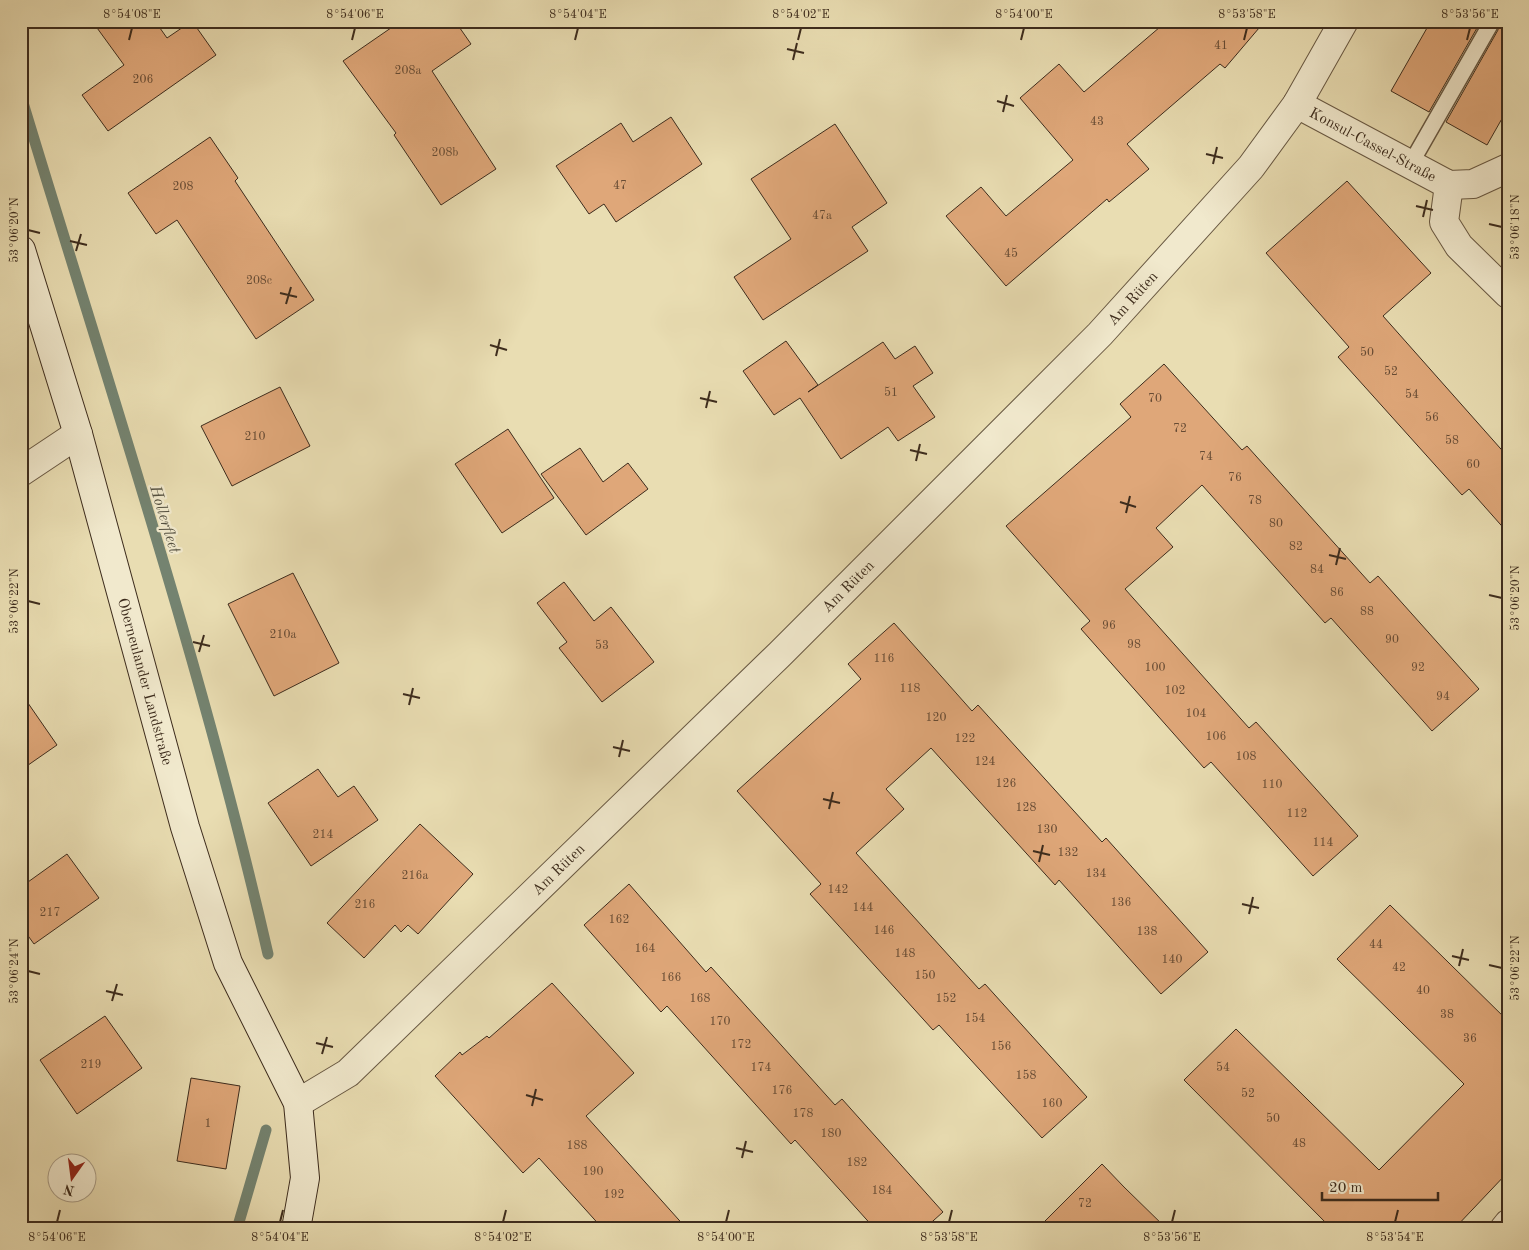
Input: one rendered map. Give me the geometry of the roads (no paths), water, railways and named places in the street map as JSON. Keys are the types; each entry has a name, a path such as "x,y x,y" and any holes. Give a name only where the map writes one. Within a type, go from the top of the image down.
{"street":[{"name":"Am Rüten","path":"298,1103 348,1073 730,702 986,450 1100,334 1188,239 1251,167 1297,104 1344,21"},
{"name":"Konsul-Cassel-Straße","path":"1297,104 1450,185 1473,184 1508,168"},
{"name":"Konsul-Cassel-Straße","path":"1450,185 1444,222 1459,246 1508,294"},
{"name":"Oberneulander Landstraße","path":"21,250 78,434 185,827 228,963 298,1103"},
{"path":"21,472 78,434"},
{"path":"296,1229 305,1178 298,1103"},
{"path":"1504,1229 1508,1224"}],"lane":[{"path":"1410,165 1490,25"}],"waterway":[{"name":"Hollerfleet","path":"21,96 184,631 214,738 268,954"},
{"name":"Hollerfleet","path":"237,1229 266,1130"}]}
